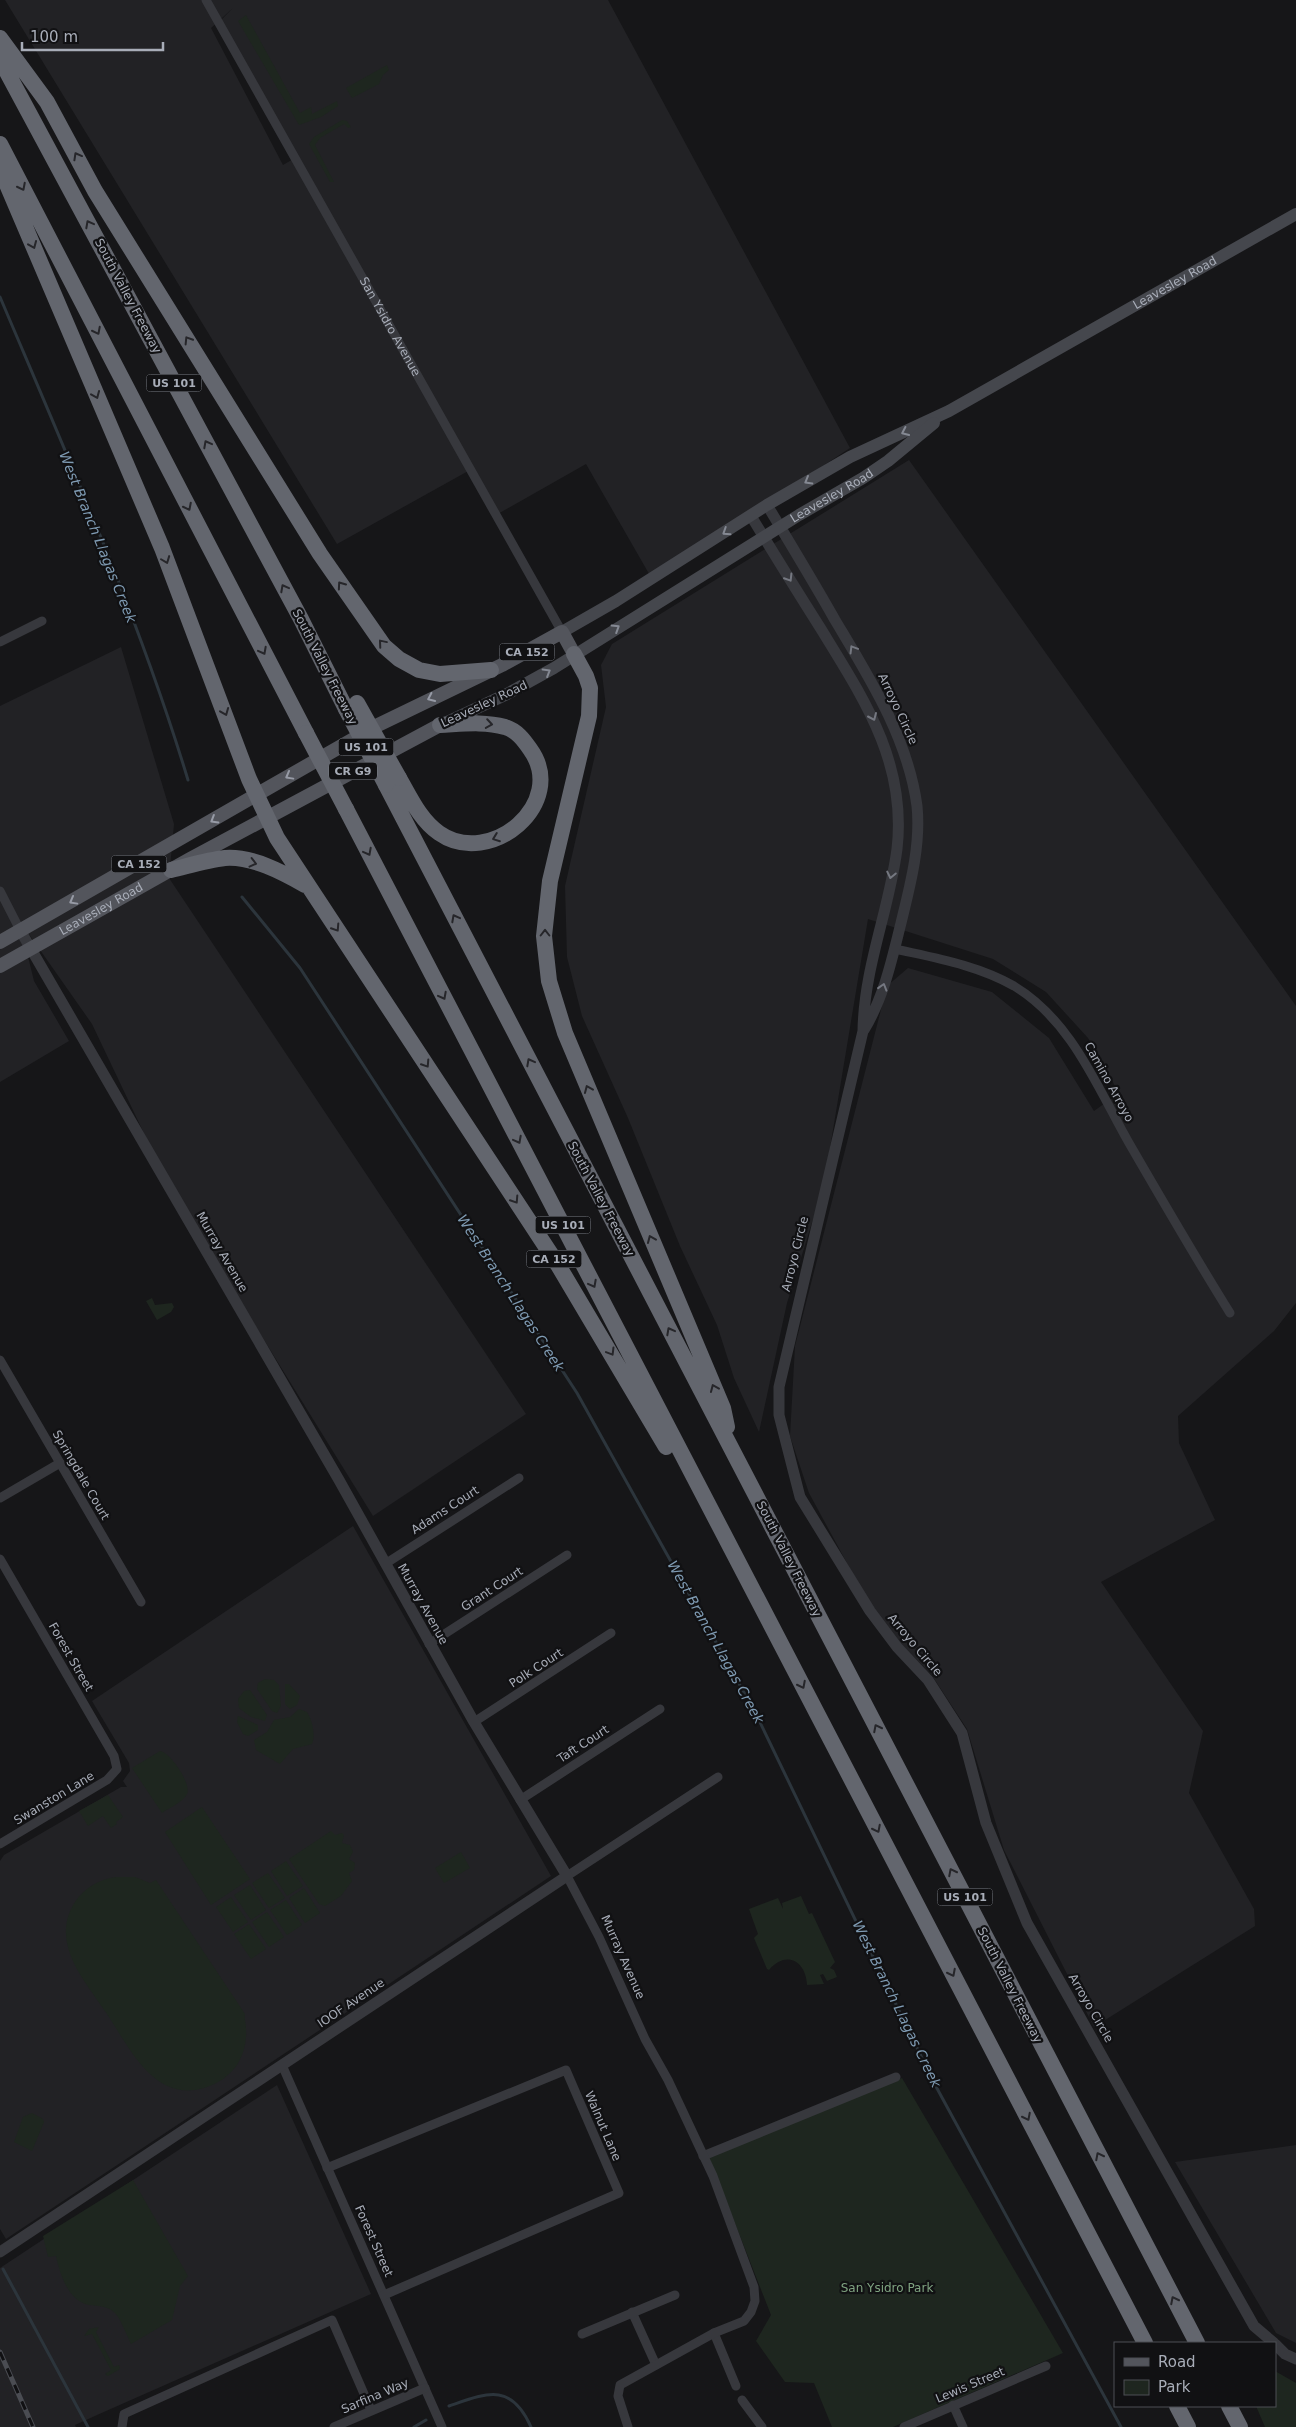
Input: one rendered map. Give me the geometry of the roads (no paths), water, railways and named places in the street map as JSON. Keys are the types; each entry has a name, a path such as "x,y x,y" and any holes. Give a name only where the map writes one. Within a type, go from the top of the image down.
{"highway":[{"path":"0,38 47,102 95,191 314,546 384,646 398,659 419,670 440,674 491,670"},
{"name":"South Valley Freeway","path":"0,59 301,619 392,782 733,1452 1196,2342"},
{"name":"US 101","path":"0,144 1144,2342"},
{"path":"0,168 162,548 256,795 279,842 310,888"},
{"path":"574,654 586,676 590,702 586,731 547,899 544,936 550,981 565,1033 723,1408 733,1452"},
{"path":"392,782 428,824 438,833 458,842 480,844 505,834 521,824 534,809 540,790 540,772 534,755 521,736 506,727 481,723 440,725"},
{"name":"CA 152","path":"171,870 226,858 254,862 286,874 310,888 570,1283 780,1642"},
{"path":"1178,2407 1188,2427"},
{"path":"1230,2407 1240,2427"}],"main road":[{"name":"Leavesley Road","path":"0,942 397,715 491,670 562,632 616,601 767,505 850,457 949,411 1296,214"},
{"name":"Leavesley Road","path":"0,966 171,870 440,725 526,684 888,461 949,411"},
{"name":"San Ysidro Avenue","path":"562,632 574,654"}],"street":[{"name":"San Ysidro Avenue","path":"206,0 562,632"},
{"name":"Arroyo Circle","path":"767,505 862,665 892,722 910,772 917,814 913,873 895,949 877,1009 863,1031"},
{"name":"Arroyo Circle","path":"750,516 866,702 887,752 895,779 898,819 897,850 864,999 863,1031 778,1387 779,1415 800,1497 870,1611 896,1647 928,1680 962,1733 986,1823 1027,1923 1254,2326 1272,2342"},
{"path":"0,642 42,621"},
{"name":"Murray Avenue","path":"0,890 20,930 335,1473 429,1644 520,1800 567,1876 592,1923 645,2039 668,2080 713,2176 754,2287 755,2301 751,2312 744,2321 714,2332 620,2385 618,2396 628,2427"},
{"name":"Camino Arroyo","path":"895,949 965,965 1014,986 1038,1003 1069,1037 1084,1060 1115,1118 1230,1313"},
{"name":"Springdale Court","path":"0,1360 141,1602"},
{"path":"0,1498 60,1464"},
{"name":"Adams Court","path":"385,1564 519,1478"},
{"name":"Grant Court","path":"429,1644 567,1555"},
{"name":"Forest Street","path":"0,1559 114,1756 117,1769"},
{"name":"Polk Court","path":"474,1722 611,1633"},
{"name":"Taft Court","path":"520,1800 660,1709"},
{"name":"Swanston Lane","path":"0,1844 107,1780 117,1769"},
{"name":"IOOF Avenue","path":"0,2252 718,1777"},
{"name":"Forest Street","path":"282,2065 442,2427"},
{"name":"Walnut Lane","path":"327,2168 566,2070 619,2193 384,2295"},
{"path":"703,2156 896,2077"},
{"path":"582,2334 674,2295"},
{"path":"632,2312 656,2365"},
{"path":"122,2427 124,2414 332,2320 371,2410"},
{"path":"714,2332 736,2386"},
{"name":"Arroyo Circle","path":"1276,2346 1285,2354 1296,2359"},
{"name":"Lewis Street","path":"904,2427 1046,2366"},
{"name":"Sarfina Way","path":"334,2427 425,2388"},
{"path":"742,2400 762,2427"},
{"path":"953,2405 963,2427"}],"waterway":[{"name":"West Branch Llagas Creek","path":"0,297 76,476 124,596 147,657 188,780"},
{"name":"West Branch Llagas Creek","path":"242,897 300,968 577,1393 756,1714 933,2081 1121,2427"},
{"path":"3,2269 88,2427"},
{"path":"449,2406 486,2395 506,2397 515,2403 531,2427"},
{"path":"414,2427 426,2420"}],"railway":[{"path":"0,2352 33,2427"}],"park label":[{"name":"San Ysidro Park","path":"887,2288"}]}
